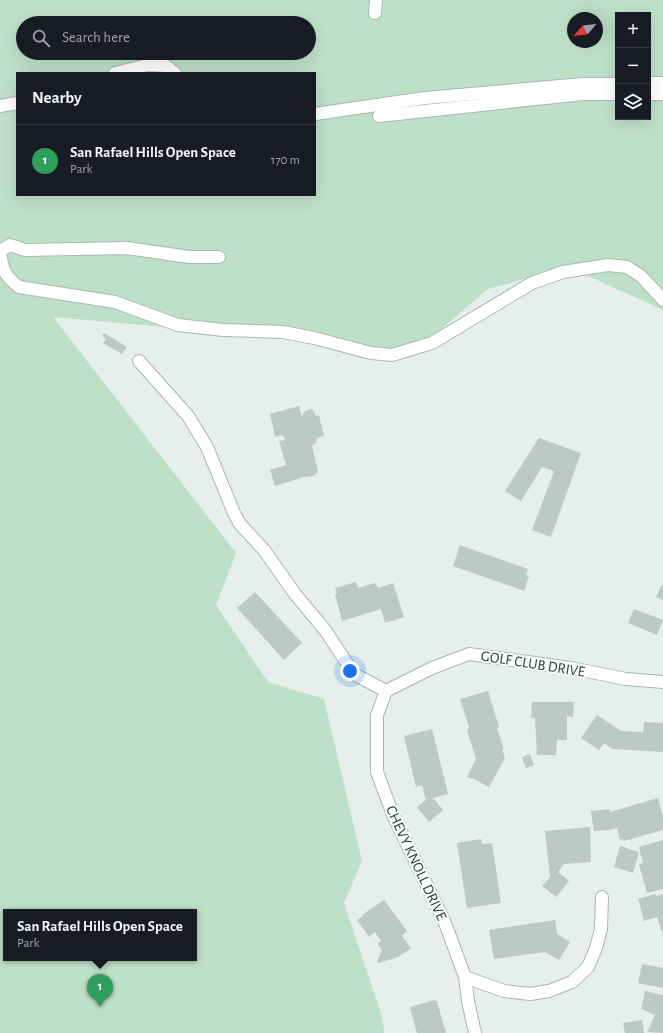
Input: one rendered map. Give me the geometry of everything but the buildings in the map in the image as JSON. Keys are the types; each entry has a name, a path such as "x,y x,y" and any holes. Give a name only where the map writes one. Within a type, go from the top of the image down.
{"street":[{"path":"376,0 376,13"},
{"path":"119,72 148,65 166,66 174,72"},
{"path":"651,83 663,83"},
{"path":"316,114 425,98 583,84 615,84"},
{"path":"379,116 583,94 615,94"},
{"path":"651,94 663,94"},
{"path":"0,106 16,104"},
{"path":"219,257 189,257 127,248 25,250 10,245 0,252 2,265 7,277 19,287 115,302 178,325 223,330 283,332 314,338 371,353 392,355 432,343 532,283 563,272 608,265 627,267 641,276 663,300"},
{"path":"139,361 188,416 207,447 240,524 264,550 295,594 325,630 354,674 386,691"},
{"name":"GOLF CLUB DRIVE","path":"386,691 432,668 469,654 571,668 626,679 663,682"},
{"name":"CHEVY KNOLL DRIVE","path":"386,691 377,715 377,772 393,815 445,923 465,977 468,1001 475,1033"},
{"path":"465,977 504,991 530,994 550,991 572,982 588,967 596,948 601,929 602,897"}],"green space":[{"path":"0,0 663,0 663,311 568,267 488,289 413,353 219,332 53,317 236,553 216,605 268,682 324,699 362,861 344,903 382,1016 384,1033 0,1033"}],"place":[{"name":"San Rafael Hills Open Space","path":"100,1007"}]}
